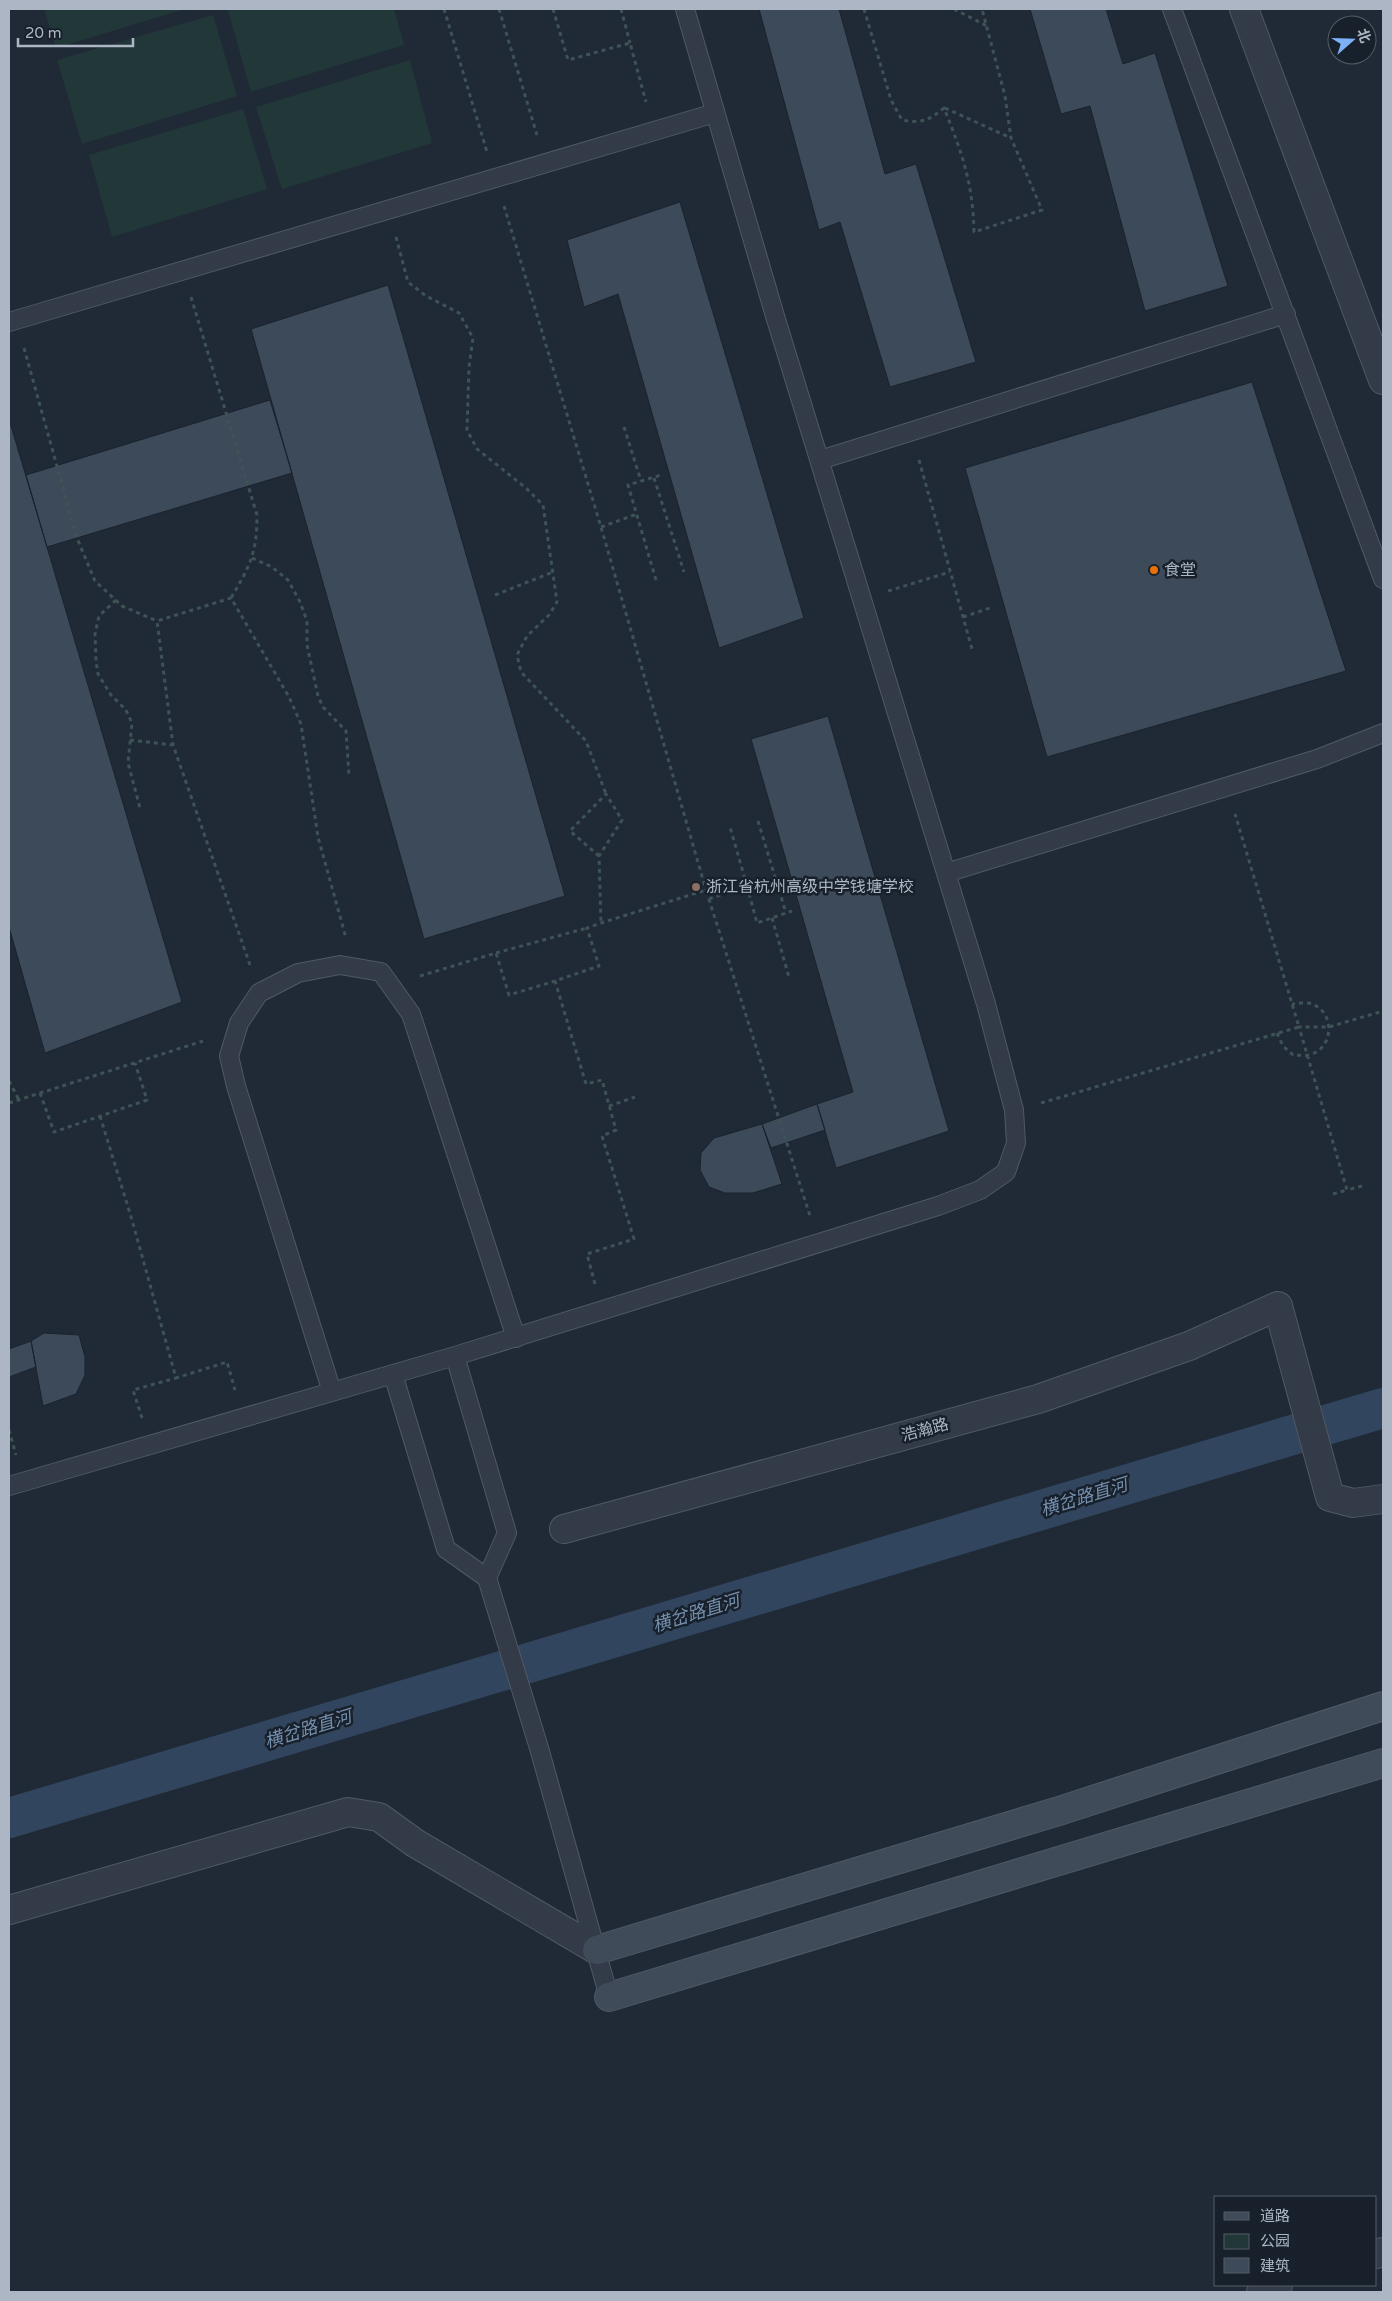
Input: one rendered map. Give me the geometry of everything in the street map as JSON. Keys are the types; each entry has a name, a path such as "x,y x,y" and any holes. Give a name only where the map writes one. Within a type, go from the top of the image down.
{"street":[{"path":"1244,9 1383,380"},
{"name":"浩瀚路","path":"564,1529 1038,1399 1189,1346 1278,1306 1330,1497 1354,1503 1383,1499"},
{"path":"9,1910 348,1812 379,1817 415,1843 598,1950 1049,1814 1383,1706"},
{"path":"609,1997 1383,1763"},
{"path":"1261,2292 1276,2286"}],"lane":[{"path":"9,1486 516,1338 938,1206 980,1190 1006,1172 1016,1143 1014,1110 986,1004 685,9"},
{"path":"1172,9 1383,580"},
{"path":"12,321 715,113"},
{"path":"820,460 1286,314"},
{"path":"946,874 1317,759 1383,733"},
{"path":"332,1392 236,1086 229,1056 237,1029 259,993 298,973 340,965 381,972 411,1014 516,1338"},
{"path":"455,1356 507,1533 487,1578"},
{"path":"393,1374 446,1549 487,1578 598,1950 609,1997"}],"path":[{"path":"444,9 601,526 706,890 818,1243"},
{"path":"499,9 545,164"},
{"path":"553,9 568,60 630,43"},
{"path":"620,9 654,131"},
{"path":"864,9 891,100 902,120 917,123 932,117 944,108"},
{"path":"954,9 987,26"},
{"path":"944,108 966,164 973,205 974,232 1042,210 1011,138 1005,96 982,9"},
{"path":"944,108 1011,138"},
{"path":"390,210 408,282 426,296 459,313 473,338 469,368 467,430 477,449 526,488 543,505 557,602 549,615 528,636 517,655 521,672 586,741 606,794 622,820 599,856 601,923"},
{"path":"12,321 77,538 94,581 122,606 157,621 231,598 252,558 257,539 257,514 183,270"},
{"path":"624,427 642,481"},
{"path":"911,431 972,649"},
{"path":"656,580 628,485 660,475"},
{"path":"654,478 684,572"},
{"path":"601,526 637,514"},
{"path":"252,558 272,567 288,580 300,602 307,621 307,645 318,696 323,707 346,731 349,776"},
{"path":"495,594 553,572"},
{"path":"863,598 950,572"},
{"path":"231,598 289,698 300,724 318,837 354,967"},
{"path":"116,600 99,616 95,634 96,661 98,674 111,695 126,710 132,723 128,763 140,808"},
{"path":"963,617 993,607"},
{"path":"157,621 173,745 259,993"},
{"path":"130,740 173,745"},
{"path":"1226,786 1347,1190"},
{"path":"599,856 570,831 606,794"},
{"path":"758,821 786,913"},
{"path":"730,827 757,923 792,911"},
{"path":"709,899 747,886"},
{"path":"390,984 587,928 706,890"},
{"path":"772,918 788,977"},
{"path":"496,953 509,995 599,966 587,928"},
{"path":"556,981 586,1084 602,1080 616,1130 602,1136 634,1239 587,1254 602,1311"},
{"path":"1277,1033 1283,1046 1293,1055 1306,1055 1322,1047 1329,1036 1329,1021 1319,1009 1308,1002 1292,1004"},
{"path":"1014,1110 1299,1027 1329,1027 1383,1011"},
{"path":"9,1103 237,1029"},
{"path":"40,1093 54,1132 147,1100 135,1063"},
{"path":"9,1081 19,1100"},
{"path":"609,1106 635,1096"},
{"path":"100,1116 132,1220 176,1378"},
{"path":"1333,1194 1362,1186"},
{"path":"151,1445 133,1390 227,1362 244,1418"}],"green space":[{"path":"44,9 185,9 56,48"},
{"path":"394,9 404,45 251,92 228,10"},
{"path":"213,15 237,96 82,144 57,60"},
{"path":"410,60 432,143 282,189 256,107"},
{"path":"243,109 267,189 112,237 89,155"}],"building":[{"path":"759,9 839,9 885,174 916,164 976,362 890,387 840,222 819,230"},
{"path":"1030,9 1106,9 1123,64 1155,53 1228,286 1145,311 1090,106 1061,114"},
{"path":"680,202 804,618 719,648 618,294 584,307 567,240"},
{"path":"388,285 565,896 424,939 251,329"},
{"name":"食堂","path":"1252,382 1346,671 1047,757 965,468"},
{"path":"270,400 292,473 47,547 26,475"},
{"path":"9,419 182,1002 45,1053 9,927"},
{"path":"828,716 949,1131 836,1168 817,1104 853,1092 751,739"},
{"path":"817,1104 825,1130 771,1148 762,1124"},
{"path":"762,1124 782,1184 753,1193 725,1193 709,1187 700,1170 701,1153 714,1138"},
{"path":"44,1333 79,1335 85,1357 85,1375 76,1394 43,1406 31,1341"},
{"path":"31,1341 36,1367 9,1377 9,1349"}],"waterway":[{"name":"横岔路直河","path":"9,1818 1383,1408"}],"place":[{"name":"食堂","path":"1154,570"},
{"name":"浙江省杭州高级中学钱塘学校","path":"696,887"}]}
